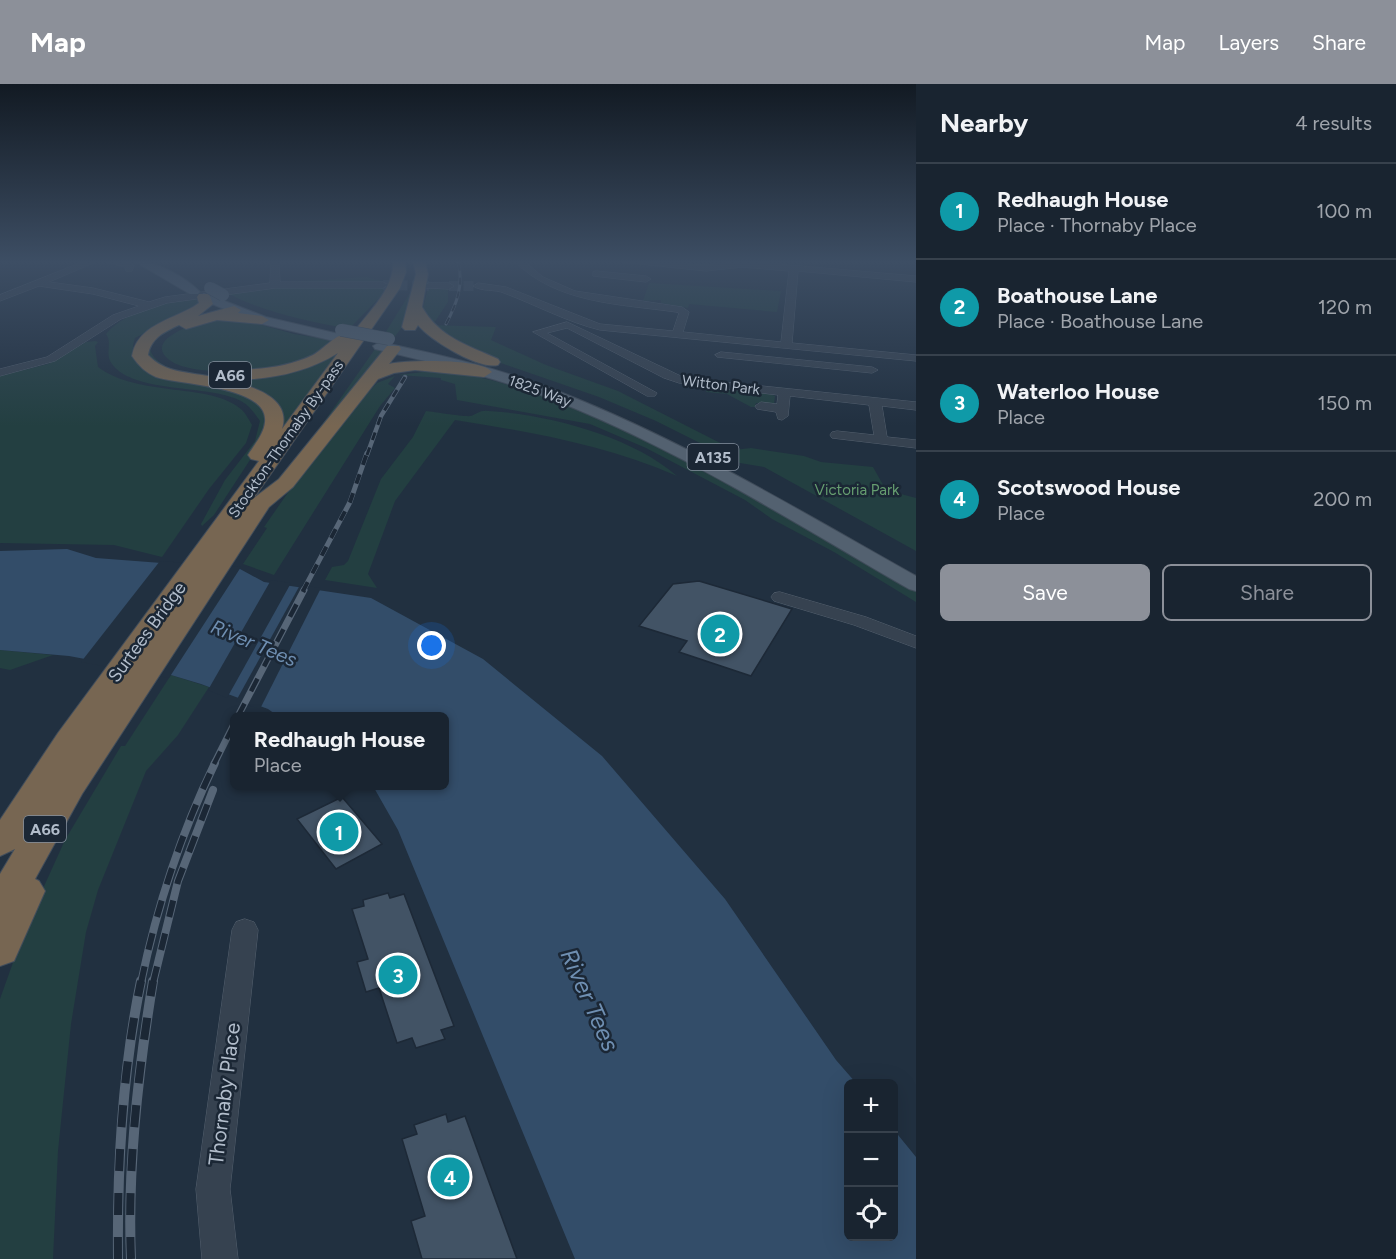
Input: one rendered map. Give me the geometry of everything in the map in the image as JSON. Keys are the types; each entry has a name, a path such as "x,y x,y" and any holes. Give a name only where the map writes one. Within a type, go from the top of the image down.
{"highway":[{"path":"187,316 163,328 142,343 140,356 143,362 151,368 175,377 233,387 253,393 268,403 275,415 272,429 226,506 244,518"},
{"path":"163,328 204,316"},
{"name":"A66","path":"218,316 184,325 163,336 154,349 158,357 176,368 209,374 249,375 289,369 328,355 371,316"},
{"name":"A135","path":"218,316 262,320"},
{"name":"Stockton-Thornaby By-pass","path":"244,518 374,316"},
{"name":"Stockton-Thornaby By-pass","path":"244,518 388,316"},
{"name":"A66","path":"244,518 286,483 375,375 390,344 411,324 414,316"},
{"path":"419,316 422,323 441,339 491,369"},
{"path":"375,375 385,370 414,364 491,369"},
{"name":"Surtees Bridge","path":"87,745 244,518"},
{"path":"0,949 21,900 93,772 87,745"},
{"name":"A66","path":"6,838 87,745"},
{"name":"A66","path":"0,907 69,788 87,745"}],"main road":[{"name":"1825 Way","path":"250,316 390,344 491,369 582,396 693,446 916,568"},
{"name":"1825 Way","path":"281,316 338,333"},
{"name":"1825 Way","path":"491,369 664,444 916,585"}],"street":[{"path":"0,373 51,359 120,316"},
{"path":"568,316 588,324 916,357"},
{"path":"677,334 684,316"},
{"path":"786,344 789,316"},
{"name":"Witton Park","path":"651,393 538,332 565,324 668,376 718,370 783,392 916,406"},
{"path":"723,339 718,370 872,370"},
{"name":"Witton Park","path":"761,406 782,412 783,392"},
{"path":"875,402 881,440"},
{"path":"837,435 916,444"},
{"path":"780,597 868,624 916,642"},
{"name":"Thornaby Place","path":"220,1259 213,1189 245,930"}],"green space":[{"path":"130,316 177,316 135,338 133,345 137,360 250,397 268,415 261,443 214,515 202,526 225,480 255,441 260,421 244,403 227,396 154,384 123,374 110,360 109,341 106,334"},
{"path":"290,316 362,316 349,329"},
{"path":"396,316 407,316 406,322 393,339 384,335"},
{"path":"426,316 439,316 434,323 429,323"},
{"path":"241,319 294,334 337,341 298,364 252,371 214,371 182,366 171,361 163,353 162,346 166,339 185,328 213,320"},
{"path":"181,325 157,338 150,349 156,360 169,367 185,373 204,376 242,378 271,375 299,366 345,346 283,435 274,403 166,369 149,357 147,347 160,333"},
{"name":"Victoria Park","path":"430,325 496,327 491,340 546,365 618,391 734,450 751,448 804,456 821,462 873,467 886,490 916,498 916,551 764,467 740,463 656,421 599,397 486,358"},
{"path":"86,342 98,342 95,346 98,367 115,377 134,383 194,392 229,401 242,410 252,425 246,443 209,489 162,557 114,545 0,543 0,376 48,364"},
{"path":"375,349 391,352 312,439"},
{"path":"439,370 499,382 529,391 586,413 642,439 762,503 916,591 916,602 834,552 772,519 745,500 646,448 590,424 457,400 455,384 441,380 441,378 398,375"},
{"path":"395,376 388,384 395,388 380,406 274,575 243,564 267,528 264,527 305,468 368,392 377,383"},
{"path":"707,387 770,394 775,396 774,404 756,403 755,407 751,407 727,394 706,392"},
{"path":"426,411 471,416 488,411 562,422 637,449 677,476 623,456 568,441 455,420 395,501 368,574 377,588 325,580 332,567 344,565 348,561 381,479 413,437"},
{"path":"0,650 53,655 10,670 0,668"},
{"path":"171,675 209,687 178,735 146,771 98,890 86,932 71,1024 58,1151 53,1259 0,1259 0,999 26,926 65,840 121,746 125,746"}],"water":[{"name":"River Tees","path":"67,549 96,558 240,569 264,582 371,598 483,659 602,756 725,899 836,1060 853,1079 844,1079 844,1241 898,1241 898,1135 916,1157 916,1259 575,1259 398,830 375,790 449,790 449,712 272,712 201,684 171,675 69,656 0,650 0,551"}],"pier":[{"path":"160,561 241,567 169,678 81,662"},
{"path":"271,580 291,583 227,698 208,690"},
{"path":"300,585 321,588 260,709 236,701"}],"building":[{"path":"699,581 792,609 751,676 679,652 687,641 639,626 673,584"},
{"path":"342,797 382,844 336,869 297,819"},
{"path":"388,893 390,898 404,894 454,1026 441,1030 445,1039 416,1048 412,1038 397,1043 379,988 366,992 357,962 368,959 352,909 364,906 363,900"},
{"path":"446,1114 448,1122 465,1116 517,1259 422,1259 411,1221 425,1216 402,1139 417,1134 414,1125"}],"railway":[{"path":"446,324 450,316"},
{"path":"367,455 381,416 405,377"},
{"path":"303,591 350,502 367,453"},
{"path":"240,712 304,590"},
{"path":"214,764 230,732"},
{"path":"141,983 171,870 191,816 215,763"},
{"path":"153,983 178,881 213,790"},
{"path":"118,1259 118,1189 122,1120 129,1050 141,981"},
{"path":"131,1259 132,1155 153,981"}],"place":[{"name":"Boathouse Lane","path":"720,634"},
{"name":"Redhaugh House","path":"339,832"},
{"name":"Waterloo House","path":"398,975"},
{"name":"Scotswood House","path":"450,1177"}]}
